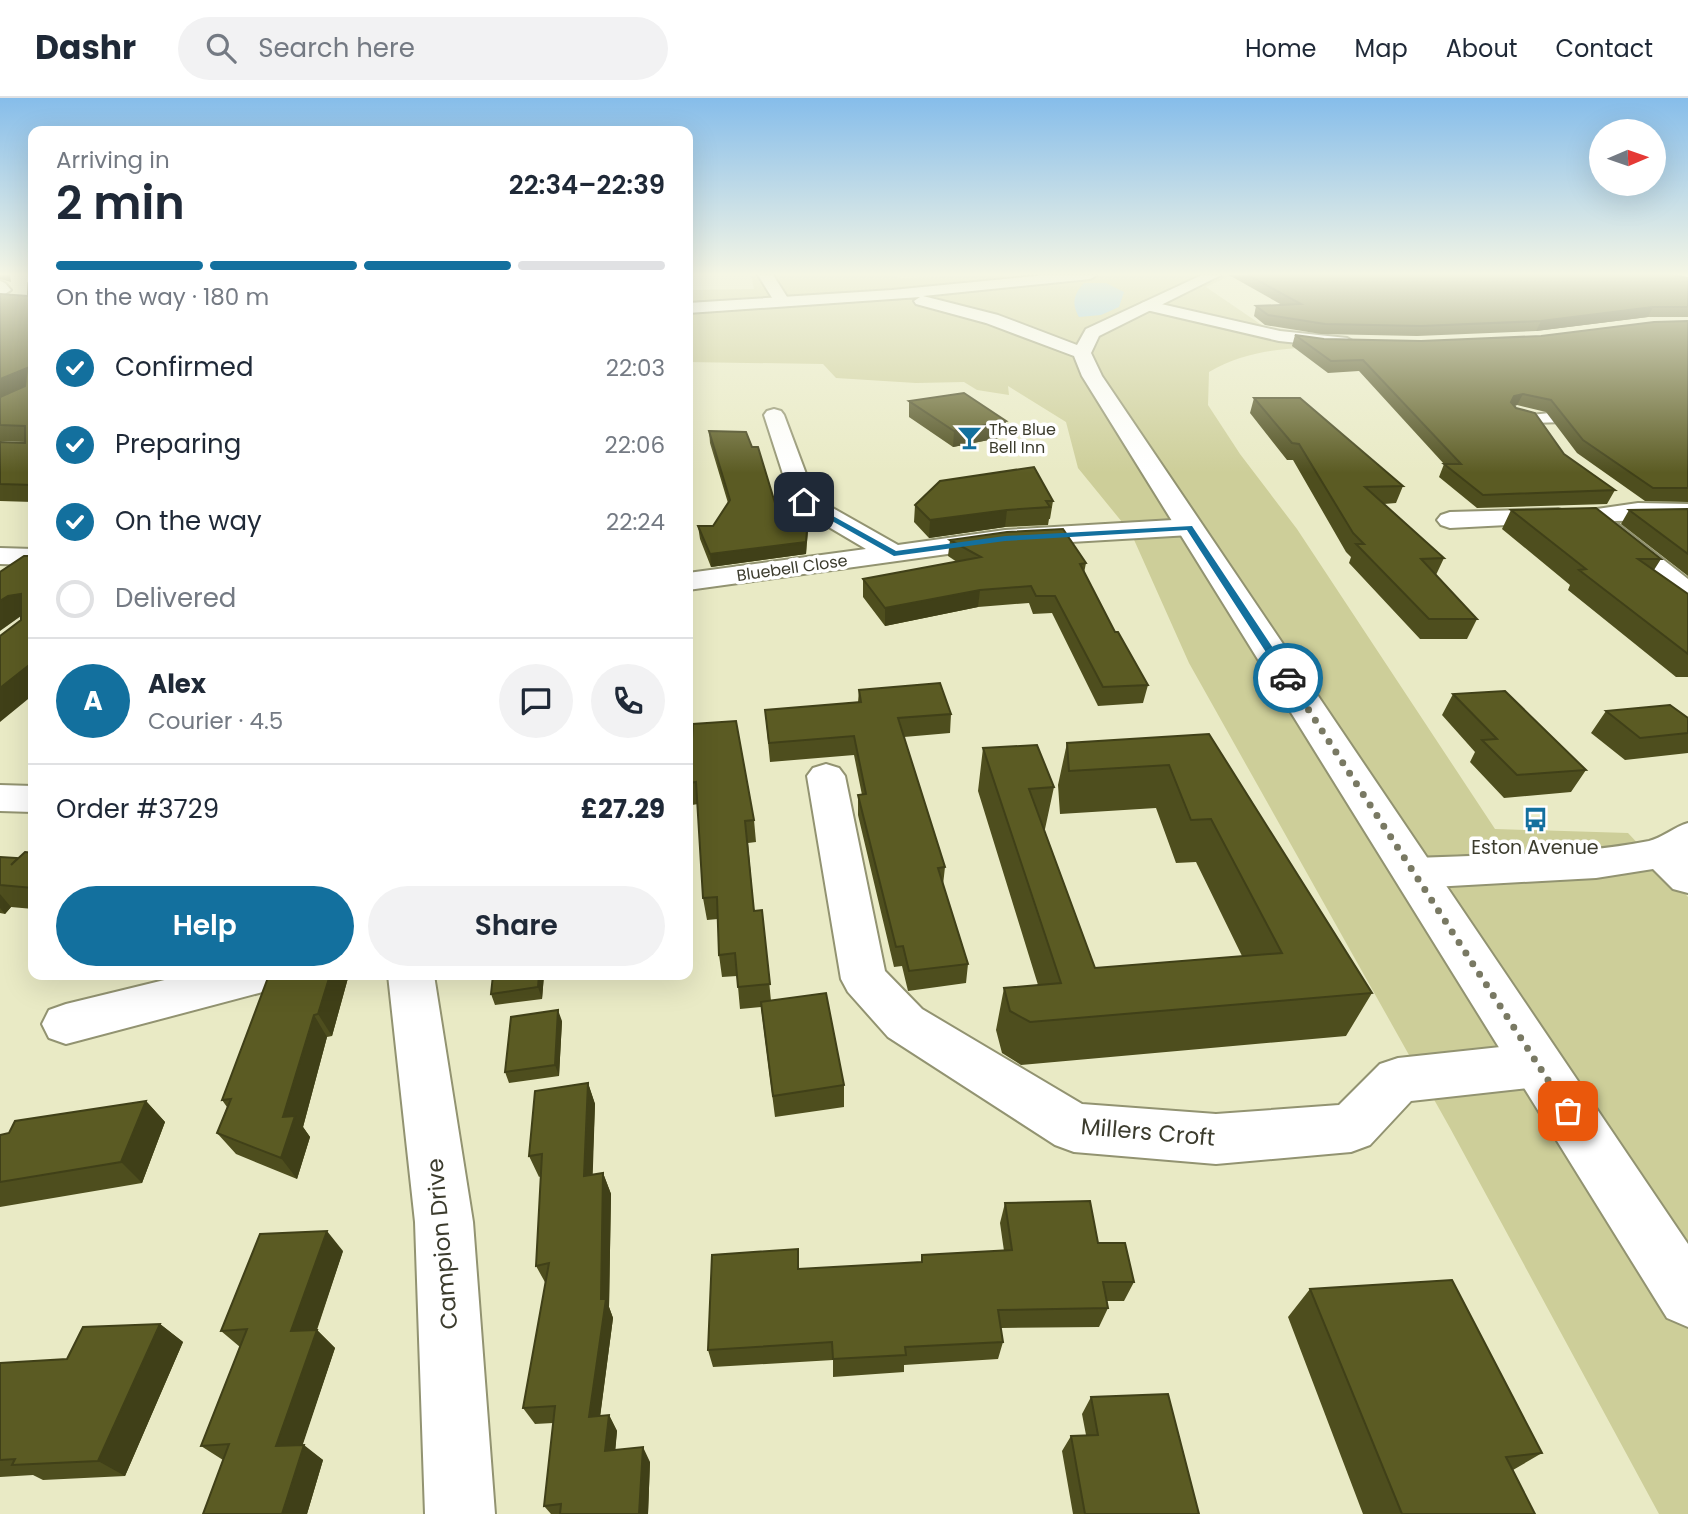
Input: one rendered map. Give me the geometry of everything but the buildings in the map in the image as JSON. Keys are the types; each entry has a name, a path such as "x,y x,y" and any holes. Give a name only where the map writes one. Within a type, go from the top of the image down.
{"street":[{"path":"1050,341 1082,353 1092,376 1688,1297"},
{"path":"1082,353 1087,341"},
{"path":"1315,341 1367,344"},
{"path":"774,415 804,502 894,554"},
{"path":"1608,489 1639,511"},
{"path":"1450,520 1592,516 1639,511 1688,512"},
{"path":"1592,516 1688,593"},
{"name":"Bluebell Close","path":"693,581 1005,538 1189,527"},
{"path":"0,542 7,547 0,554"},
{"path":"0,554 28,556"},
{"name":"Millers Croft","path":"826,776 864,979 905,1023 1074,1128 1216,1139 1351,1128 1398,1080 1538,1065"},
{"path":"0,798 28,799"},
{"path":"1415,873 1679,856"},
{"path":"66,1024 238,980"},
{"name":"Campion Drive","path":"412,980 444,1222 460,1514"}],"green space":[{"path":"693,341 1324,341 1348,346 1277,350 1242,357 1209,372 1208,405 1240,454 1297,529 1495,829 1628,833 1688,897 1688,1514 1659,1514 1450,1128 1189,663 1131,533 1078,468 1066,422 1008,386 1009,395 977,390 964,382 916,383 836,378 823,364 693,362"}],"way so far":[{"path":"1288,678 1568,1111"}],"place":[{"name":"The Blue Bell Inn","path":"969,438"},
{"name":"Eston Avenue","path":"1535,819"}],"route":[{"path":"804,502 894,554 1005,538 1131,533 1189,527 1288,678"}]}
